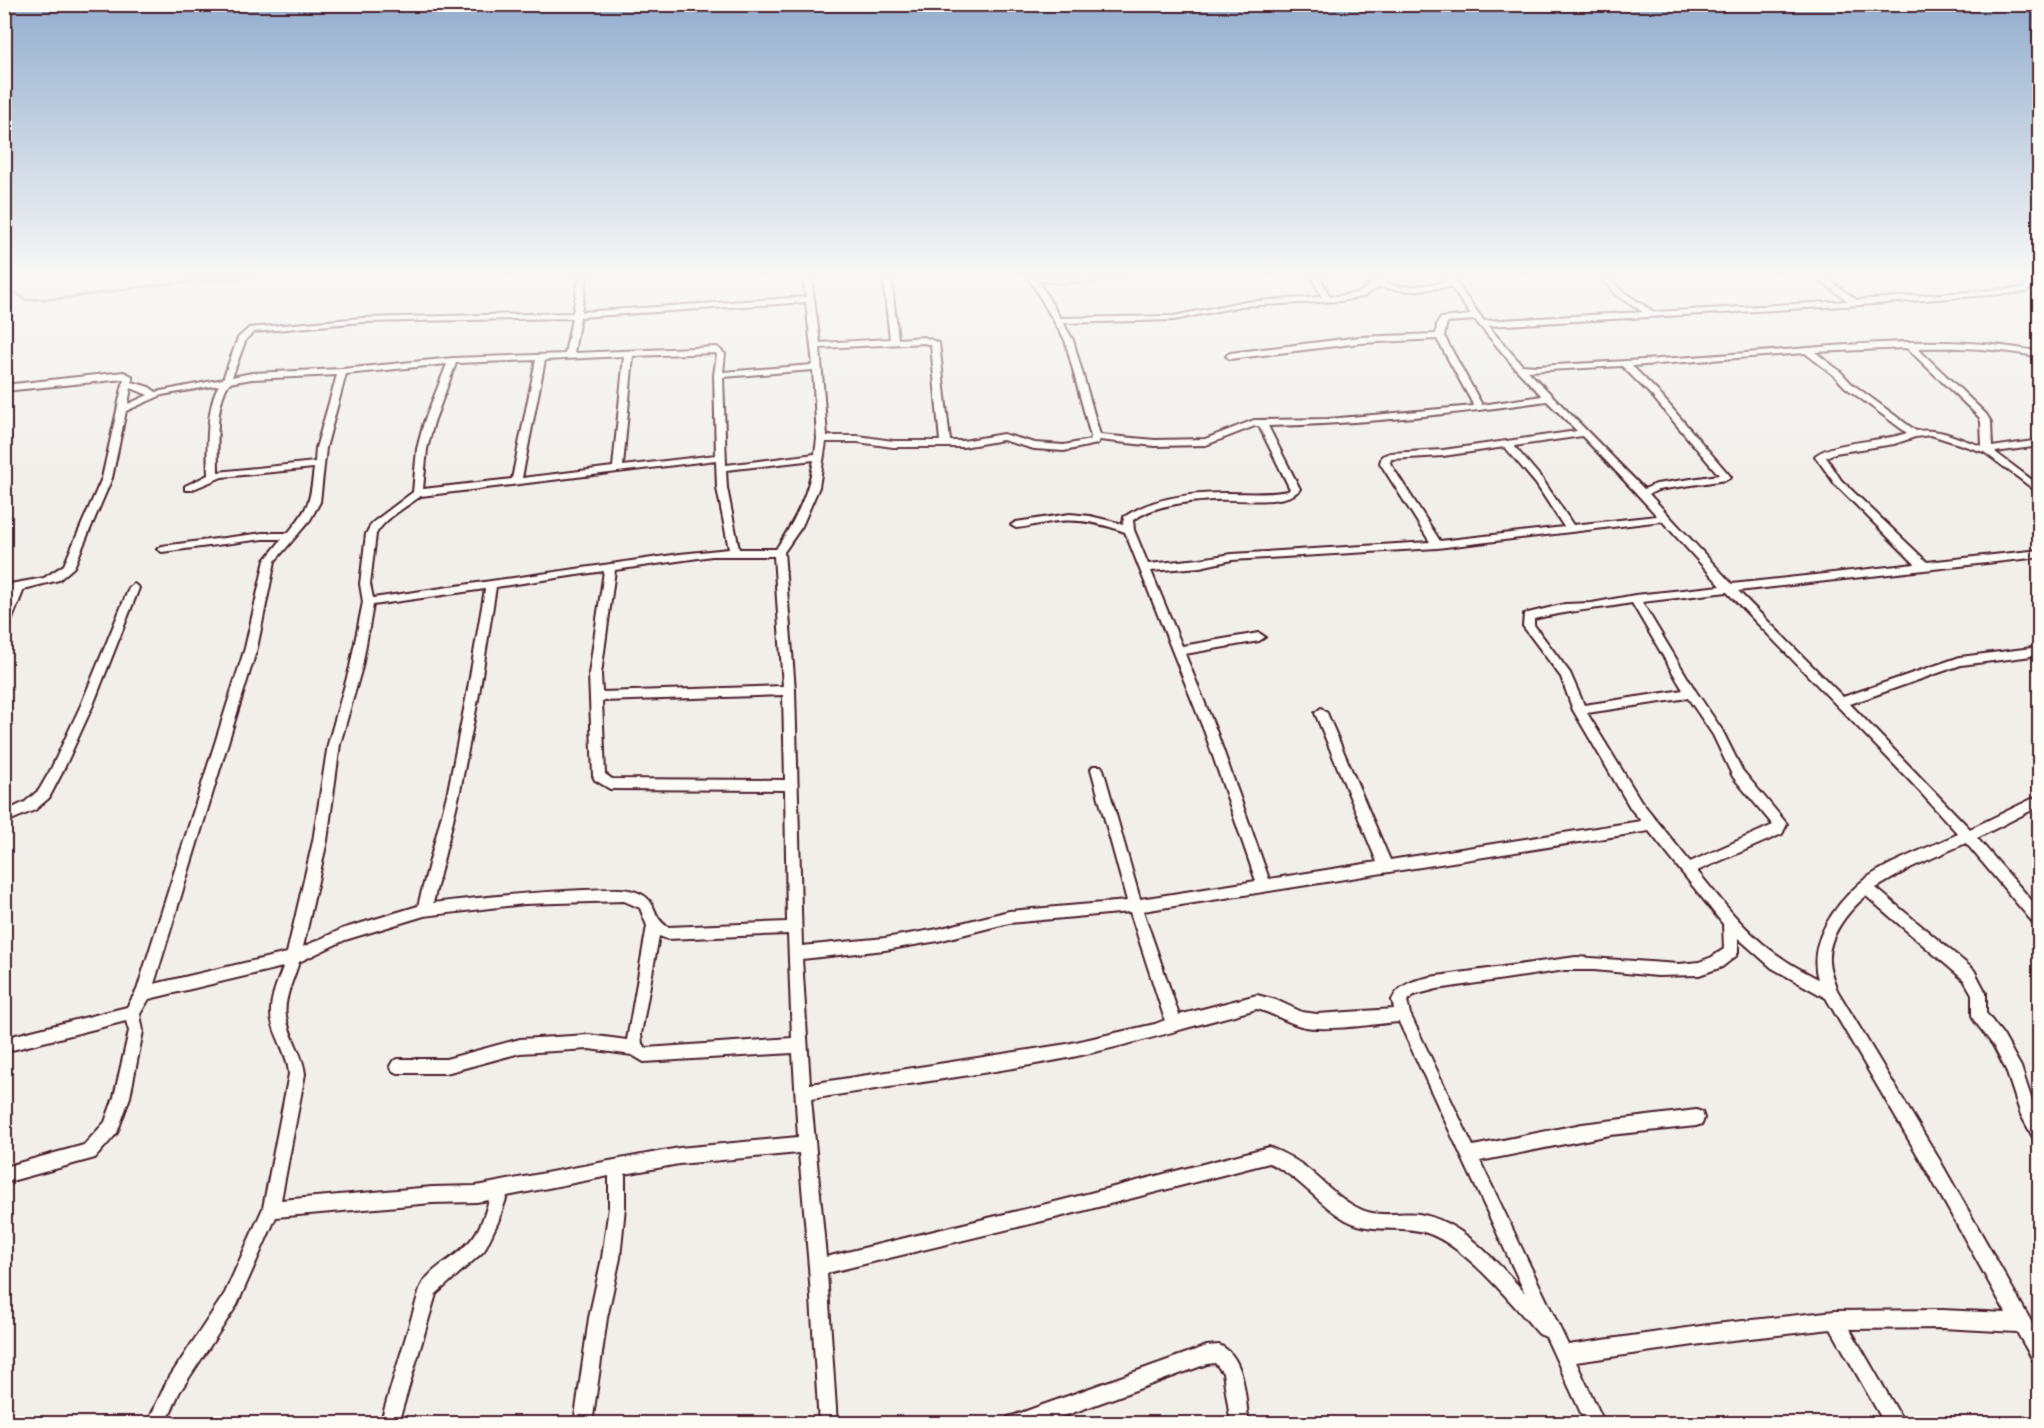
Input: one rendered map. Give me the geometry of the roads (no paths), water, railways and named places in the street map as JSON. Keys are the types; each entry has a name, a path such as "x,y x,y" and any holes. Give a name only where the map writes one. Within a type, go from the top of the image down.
{"street":[{"path":"213,475 212,458 219,392 227,379 240,344"},
{"path":"569,356 571,344"},
{"path":"828,1424 818,1267 806,1144 805,1092 795,953 789,690 779,552 805,509 814,487 822,439 816,346 853,344"},
{"path":"935,344 945,444"},
{"path":"822,439 858,439 893,444 963,444 1003,437 1034,446 1064,448 1094,442 1096,437 1070,344"},
{"path":"1230,357 1332,344"},
{"path":"1444,344 1480,409"},
{"path":"1500,344 1519,367 1728,587 1968,836 2040,921"},
{"path":"1519,367 1538,369 1838,347 1961,344 2018,350 2040,356"},
{"path":"1911,347 1983,416 1986,422 1987,450"},
{"path":"123,409 154,395 227,379 342,372 453,361 717,350 721,354 718,375 724,505 735,553"},
{"path":"1808,351 1838,374 1848,385 1914,434"},
{"path":"618,469 629,353"},
{"path":"516,482 541,356"},
{"path":"418,493 422,448 429,422 453,361"},
{"path":"1624,363 1655,394 1726,477 1656,487 1641,494"},
{"path":"718,375 817,367"},
{"path":"4,1175 89,1152 111,1127 122,1097 136,1031 132,1013 144,993 251,648 270,561 306,518 315,502 318,465 342,372"},
{"path":"4,388 124,375 129,378 107,478 69,567 57,577 4,590"},
{"path":"128,384 146,389 154,395"},
{"path":"1096,437 1155,443 1206,442 1220,439 1245,425 1328,422 1480,409 1549,398"},
{"path":"1262,423 1295,489 1291,493 1224,496 1155,506 1136,512 1128,519 1129,530 1211,733 1265,887"},
{"path":"1437,545 1385,463 1385,458 1443,453 1584,433"},
{"path":"1923,566 1838,482 1820,456 1833,450 1894,441 1914,434 1942,434 1987,450 2040,491"},
{"path":"1987,450 2040,443"},
{"path":"1508,444 1540,482 1570,528"},
{"path":"722,468 819,456"},
{"path":"156,1424 173,1387 231,1299 271,1209 297,1074 296,1062 278,1016 282,989 293,958 320,841 334,744 356,667 368,602 365,584 371,534 376,525 418,493 721,457"},
{"path":"188,488 213,475 318,465"},
{"path":"1144,568 1200,563 1232,557 1437,545 1664,518"},
{"path":"1016,525 1049,519 1100,519 1129,530"},
{"path":"162,549 263,536 289,536"},
{"path":"368,602 680,557 779,552"},
{"path":"1831,993 1777,963 1730,922 1689,868 1636,805 1579,710 1576,696 1567,677 1529,626 1528,617 1565,608 1592,607 1728,587 2040,553"},
{"path":"610,568 595,674 599,776 610,784 790,784"},
{"path":"424,910 454,791 473,694 490,584"},
{"path":"4,624 20,587"},
{"path":"4,818 30,806 44,794 56,773 87,705 134,588"},
{"path":"1635,599 1691,693 1718,733 1737,772 1780,824 1777,830 1689,868"},
{"path":"1177,651 1259,637"},
{"path":"1841,702 1960,661 2040,651"},
{"path":"595,697 789,690"},
{"path":"1579,710 1691,693"},
{"path":"1321,713 1386,868"},
{"path":"1097,769 1135,906 1174,1023"},
{"path":"2040,800 1968,836 1905,863 1865,887 1836,918 1826,940 1822,960 1831,993 1933,1165 2040,1356"},
{"path":"795,953 938,935 1009,916 1135,906 1652,825"},
{"path":"1865,887 1969,975 1979,993 1977,1009 1979,1015 1998,1040 2013,1067 2027,1110 2040,1133"},
{"path":"144,993 293,958 342,935 424,910 524,898 624,895 646,904 654,926 667,933 795,928"},
{"path":"1596,1424 1403,1015 1401,995 1407,991 1433,984 1576,963 1663,969 1706,967 1722,961 1731,952 1730,922"},
{"path":"635,1048 634,1034 654,926"},
{"path":"805,1092 1067,1051 1156,1031 1174,1023 1257,1002 1301,1018 1317,1021 1403,1015"},
{"path":"4,1045 132,1013"},
{"path":"398,1066 446,1066 520,1046 589,1042 635,1048 644,1055 801,1045"},
{"path":"1469,1155 1598,1129 1653,1121 1696,1118"},
{"path":"271,1209 432,1195 476,1194 679,1156 806,1144"},
{"path":"818,1267 1048,1212 1269,1155 1283,1160 1353,1215 1375,1222 1426,1224 1446,1233 1504,1283 1554,1338"},
{"path":"583,1424 598,1318 611,1258 617,1207 617,1167"},
{"path":"388,1424 429,1289 442,1274 477,1246 492,1216 500,1190"},
{"path":"1563,1355 1835,1320 1942,1319 2020,1323"},
{"path":"1835,1320 1896,1424"},
{"path":"1023,1422 1207,1355 1219,1354 1231,1369 1240,1424"}]}
